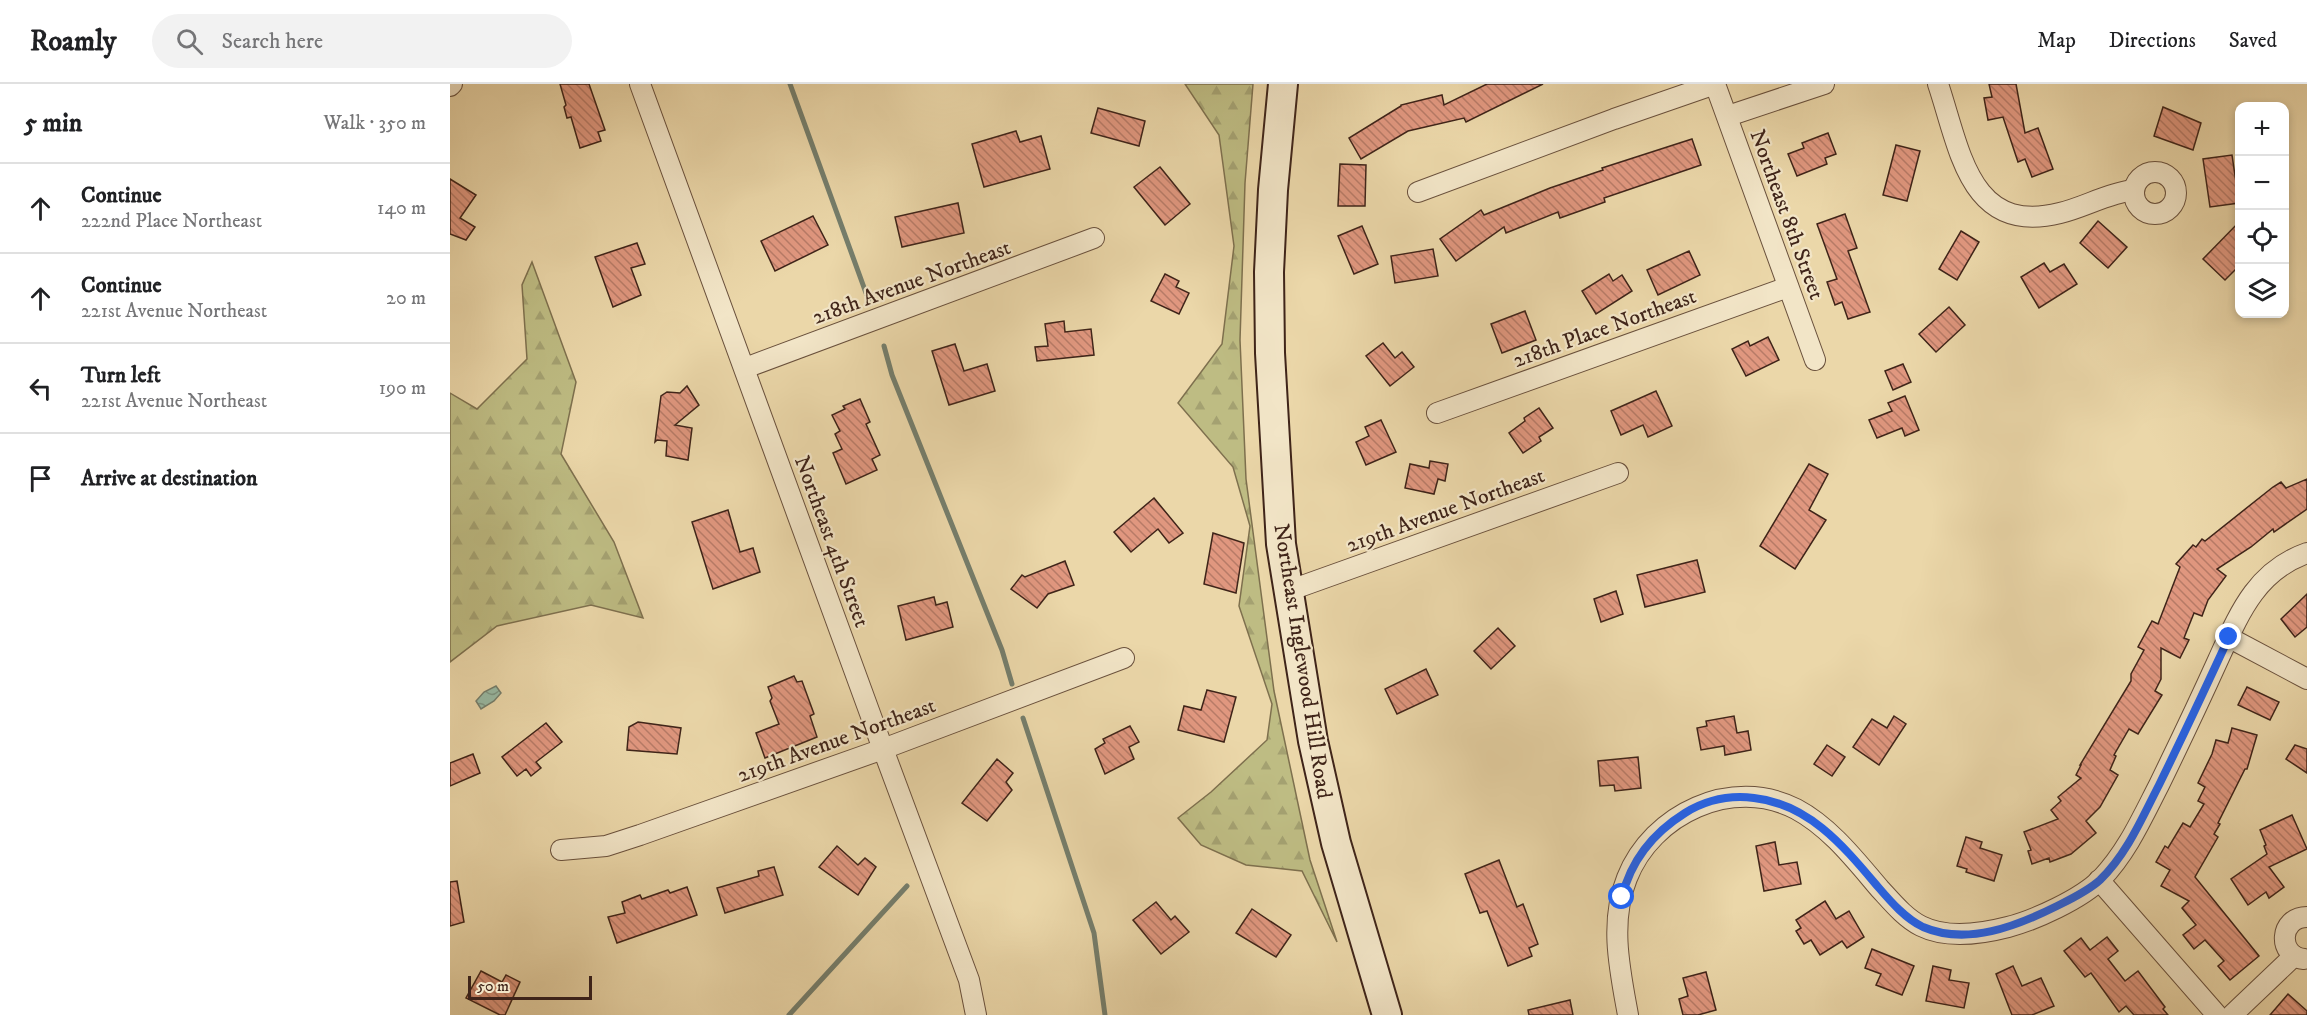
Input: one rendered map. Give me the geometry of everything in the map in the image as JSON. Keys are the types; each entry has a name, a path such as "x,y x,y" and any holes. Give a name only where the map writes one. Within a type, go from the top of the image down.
{"street":[{"name":"Northeast 4th Street","path":"640,84 969,980 976,1015"},
{"name":"Northeast Inglewood Hill Road","path":"1283,84 1273,190 1269,272 1270,353 1280,533 1313,741 1336,843 1369,961 1387,1015"},
{"path":"1418,192 1715,84"},
{"name":"Northeast 8th Street","path":"1715,84 1815,360"},
{"path":"1728,116 1824,84"},
{"path":"1938,84 1968,174 1979,192 1998,209 2018,217 2040,218 2063,213 2121,191 2134,190"},
{"name":"218th Avenue Northeast","path":"745,368 1094,238"},
{"name":"218th Place Northeast","path":"1437,413 1788,287"},
{"name":"219th Avenue Northeast","path":"1288,591 1618,473"},
{"path":"1628,1015 1619,966 1618,923 1627,878 1644,848 1666,825 1691,809 1716,799 1744,797 1770,800 1796,809 1816,823 1847,851 1886,896 1904,914 1922,927 1946,933 1969,934 2010,927 2073,898 2099,880 2130,843 2192,719 2229,637 2258,585 2278,568 2307,553"},
{"path":"2229,637 2307,679"},
{"name":"219th Avenue Northeast","path":"561,850 606,846 640,835 883,749 1124,658"},
{"path":"2099,880 2217,1015"},
{"path":"2232,1015 2300,958 2285,944 2285,930 2296,919 2307,917"}],"green space":[{"path":"1185,84 1253,84 1245,183 1240,340 1246,479 1274,691 1310,860 1337,942 1302,871 1246,865 1201,845 1178,818 1211,792 1267,740 1272,704 1239,606 1250,526 1233,467 1178,403 1222,344 1234,246 1219,135"},
{"path":"532,262 576,382 561,454 614,542 643,618 591,605 497,626 450,662 450,393 477,409 527,359 522,285"}],"water":[{"path":"496,686 501,693 494,701 481,709 476,701 484,692"}],"building":[{"path":"560,84 589,84 605,130 598,132 601,141 580,148 571,117 567,118"},
{"path":"1487,84 1543,84 1466,122 1464,118 1408,131 1361,159 1349,138 1401,105 1442,95 1444,105"},
{"path":"1989,84 2016,84 2025,133 2038,128 2053,169 2032,177 2025,159 2018,162 2003,117 1988,120 1984,98 1992,97"},
{"path":"2163,107 2201,123 2193,150 2154,136"},
{"path":"1098,108 1145,121 1139,146 1091,133"},
{"path":"1016,131 1020,142 1041,136 1050,169 984,187 972,144"},
{"path":"1828,133 1836,154 1825,158 1827,164 1797,176 1788,154 1804,148 1802,143"},
{"path":"1692,139 1701,165 1604,198 1605,202 1560,218 1558,212 1506,233 1504,227 1456,261 1440,239 1481,210 1484,215 1550,188 1603,170 1602,168"},
{"path":"1896,145 1920,151 1907,201 1883,195"},
{"path":"2232,155 2235,204 2210,207 2203,159"},
{"path":"1340,164 1366,165 1365,206 1338,206"},
{"path":"1160,167 1190,204 1165,225 1134,187"},
{"path":"450,179 476,195 460,218 475,227 466,240 450,234"},
{"path":"958,203 964,233 902,247 895,217"},
{"path":"1845,214 1857,248 1848,251 1870,312 1848,319 1842,302 1835,305 1827,282 1837,279 1817,224"},
{"path":"813,216 828,245 775,271 761,241"},
{"path":"2098,221 2127,247 2108,268 2080,243"},
{"path":"1362,226 1378,264 1354,274 1338,236"},
{"path":"2235,226 2235,270 2225,280 2203,259"},
{"path":"1961,231 1979,242 1957,280 1939,269"},
{"path":"637,243 645,264 631,268 641,295 613,307 595,257"},
{"path":"1433,249 1438,276 1395,283 1391,256"},
{"path":"1689,251 1700,275 1658,295 1647,270"},
{"path":"2044,263 2050,272 2064,264 2077,284 2039,308 2021,277"},
{"path":"1165,274 1179,281 1176,287 1189,293 1179,314 1151,301"},
{"path":"1609,274 1613,281 1622,275 1632,291 1596,314 1582,291"},
{"path":"1949,307 1965,325 1936,352 1919,334"},
{"path":"1525,311 1536,340 1502,353 1491,324"},
{"path":"1064,321 1065,332 1091,329 1094,355 1037,361 1035,347 1048,346 1045,324"},
{"path":"1768,337 1779,360 1746,376 1732,349 1748,341 1750,346"},
{"path":"1383,343 1395,358 1402,352 1414,367 1390,386 1366,356"},
{"path":"955,344 964,371 987,364 995,391 949,405 932,351"},
{"path":"1903,364 1911,382 1893,390 1885,371"},
{"path":"687,386 699,405 675,425 692,428 688,460 666,456 667,441 657,440 655,442 661,396 667,392 680,393"},
{"path":"1656,391 1672,426 1648,437 1643,425 1621,435 1611,411"},
{"path":"1905,396 1919,430 1905,436 1902,428 1877,438 1869,420 1892,411 1888,403"},
{"path":"860,399 870,422 866,424 880,455 872,459 877,470 846,484 833,453 842,449 835,434 840,431 832,415 845,409 843,406"},
{"path":"1539,408 1553,428 1539,437 1541,441 1523,453 1509,433 1525,421 1524,418"},
{"path":"1381,420 1396,452 1366,465 1356,442 1369,436 1365,427"},
{"path":"1430,461 1448,464 1445,481 1438,479 1434,494 1405,488 1410,464 1429,468"},
{"path":"1809,464 1828,474 1809,510 1826,520 1795,569 1760,546"},
{"path":"2307,479 2307,509 2274,532 2273,529 2251,547 2217,569 2226,576 2208,600 2202,616 2194,613 2184,638 2189,640 2180,658 2161,648 2161,679 2155,691 2162,695 2138,734 2129,729 2114,755 2116,756 2110,770 2118,775 2100,807 2086,821 2096,833 2071,854 2050,862 2049,858 2032,864 2028,851 2031,850 2024,832 2058,819 2051,810 2061,801 2058,797 2081,778 2076,775 2080,765 2131,681 2131,674 2144,650 2138,647 2152,621 2158,624 2180,567 2176,564 2193,545 2196,547 2202,539 2205,541 2273,487 2281,482 2286,488"},
{"path":"1154,498 1183,533 1169,543 1158,529 1131,552 1114,532"},
{"path":"728,510 740,552 753,548 760,572 713,589 692,522"},
{"path":"1213,533 1244,543 1236,593 1204,584"},
{"path":"1697,560 1705,592 1645,607 1637,575"},
{"path":"1065,561 1074,585 1048,594 1037,608 1011,589 1022,575 1025,577"},
{"path":"1616,591 1623,614 1601,622 1594,599"},
{"path":"2307,594 2307,627 2295,637 2281,619"},
{"path":"934,597 936,605 947,602 953,627 906,640 898,606"},
{"path":"1498,628 1515,646 1491,669 1474,651"},
{"path":"1426,669 1438,695 1397,714 1385,689"},
{"path":"794,676 797,682 802,681 814,714 810,716 817,737 765,758 756,733 779,724 770,701 772,698 768,687"},
{"path":"2247,687 2279,702 2270,720 2238,705"},
{"path":"1207,690 1236,697 1224,742 1178,730 1184,706 1201,710"},
{"path":"1734,716 1737,733 1748,731 1751,750 1725,755 1724,746 1701,750 1697,728 1707,726 1706,721"},
{"path":"1894,716 1906,724 1879,765 1853,747 1872,719 1887,728"},
{"path":"638,722 681,728 677,754 627,750 629,727"},
{"path":"546,723 562,742 536,762 541,768 531,776 526,769 517,776 502,757"},
{"path":"1130,726 1139,742 1129,747 1134,759 1105,774 1095,749 1105,743 1103,739"},
{"path":"2232,728 2257,735 2247,769 2218,823 2220,824 2214,834 2218,837 2195,877 2259,956 2230,980 2218,966 2224,961 2205,940 2194,949 2183,935 2196,925 2182,908 2189,901 2161,886 2170,870 2156,862 2165,846 2168,848 2183,823 2190,827 2204,804 2198,801 2205,787 2198,783 2216,740 2228,743"},
{"path":"1827,745 1845,757 1832,776 1814,764"},
{"path":"2295,745 2307,749 2307,773 2286,759"},
{"path":"473,754 480,773 450,786 450,763"},
{"path":"1638,757 1641,788 1615,791 1614,785 1600,786 1598,761"},
{"path":"997,759 1013,773 1006,782 1012,790 987,821 962,803"},
{"path":"2292,815 2307,849 2269,867 2284,887 2269,898 2266,892 2248,905 2231,879 2267,854 2260,830"},
{"path":"1966,837 1982,842 1980,848 2002,855 1994,881 1966,872 1967,869 1957,866"},
{"path":"1775,842 1779,865 1797,862 1801,884 1764,891 1756,846"},
{"path":"837,846 858,865 865,858 876,867 858,895 819,867"},
{"path":"1499,860 1517,907 1523,904 1538,944 1529,948 1532,956 1508,966 1487,911 1480,913 1465,874"},
{"path":"774,867 783,895 725,913 717,888 759,876 758,871"},
{"path":"457,881 464,922 450,926 450,882"},
{"path":"687,887 697,915 617,943 608,917 625,913 622,902 640,895 642,899 668,890 670,893"},
{"path":"1825,901 1836,919 1849,911 1864,937 1847,948 1842,941 1820,955 1811,940 1804,944 1796,931 1801,928 1796,920"},
{"path":"1156,902 1171,920 1175,916 1189,932 1161,954 1133,920"},
{"path":"1252,909 1291,935 1276,957 1236,933"},
{"path":"2107,937 2118,951 2108,959 2125,981 2138,971 2165,1007 2163,1009 2168,1015 2134,1015 2126,1006 2119,1012 2091,973 2085,977 2064,951 2081,938 2090,950"},
{"path":"1872,949 1914,966 1902,995 1876,985 1881,974 1865,968"},
{"path":"1933,966 1951,970 1949,980 1969,983 1964,1008 1926,1001"},
{"path":"2013,966 2022,986 2041,978 2054,1006 2032,1015 2012,1015 1996,974"},
{"path":"481,971 502,982 506,975 520,982 505,1015 500,1015 466,998"},
{"path":"1706,972 1716,1010 1698,1015 1683,1015 1679,999 1688,996 1683,978"},
{"path":"2288,994 2307,1011 2307,1015 2270,1015"},
{"path":"1570,1000 1573,1015 1529,1015 1528,1010"}],"waterway":[{"path":"790,84 870,304"},
{"path":"884,346 892,375 1002,650 1012,684"},
{"path":"1023,718 1094,933 1105,1015"},
{"path":"789,1015 907,886"}],"route":[{"path":"1622,897 1627,878 1644,848 1666,825 1691,809 1716,799 1744,797 1770,800 1796,809 1816,823 1847,851 1904,914 1922,927 1946,933 1969,934 2010,927 2031,919 2073,898 2099,880 2130,843 2192,719 2229,637"}]}
